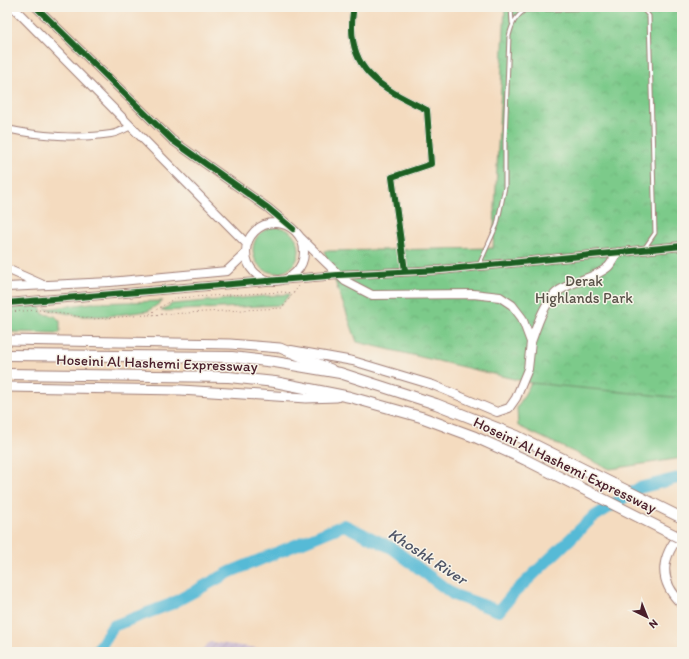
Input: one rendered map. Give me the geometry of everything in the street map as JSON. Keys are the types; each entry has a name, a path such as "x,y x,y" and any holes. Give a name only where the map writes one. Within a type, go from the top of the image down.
{"highway":[{"name":"Hoseini Al Hashemi Expressway","path":"7,355 232,357 275,362 340,373 436,404 533,444 682,518"},
{"name":"Hoseini Al Hashemi Expressway","path":"7,374 229,377 275,382 350,397 421,417 475,438 524,459 682,539"}],"main road":[{"path":"7,340 230,344 280,348 340,373"},
{"path":"7,387 181,390 306,398 350,397"},
{"path":"682,532 675,540 668,555 664,572 667,584 674,597 682,604"}],"street":[{"path":"13,7 247,244"},
{"path":"36,7 172,140 268,208 293,229 338,275 354,286 372,295 473,294 500,297 512,305 522,318 531,342"},
{"path":"353,12 351,27 357,54 368,75 388,91 427,110 431,164 392,177 405,271"},
{"path":"7,129 54,135 83,135 112,134 131,126"},
{"path":"293,229 284,224 275,223 266,225 251,235 247,244 246,253 250,266 258,276 267,280 277,281 291,276 301,265 304,256 300,237"},
{"path":"7,303 338,275 478,266 682,246"},
{"path":"280,348 360,364 433,385 498,412 509,408 516,398 528,369 531,342 546,306 556,294 568,285 598,273 608,266 618,252"},
{"path":"7,287 43,286 198,275 227,271 246,253"},
{"path":"7,269 43,286"},
{"path":"198,275 198,288"}],"lane":[{"path":"478,266 497,225 505,187 504,142 509,36 512,24 512,7"},
{"path":"512,24 518,15 525,10 637,7"},
{"path":"640,7 649,16 655,233 643,250"},
{"path":"223,652 234,652"}],"path":[{"path":"7,312 40,310 92,319 282,308 306,278"},
{"path":"148,315 176,298 294,292"}],"shaded area":[{"path":"210,642 288,652 199,652"}],"green space":[{"name":"Derak Highlands Park","path":"505,7 682,7 682,398 531,383 357,342 324,251 493,248"},
{"path":"271,227 281,227 293,233 298,241 298,259 293,267 285,272 271,273 263,270 256,263 253,255 253,245 256,237 263,230"},
{"path":"290,294 281,305 161,311 172,304"},
{"path":"163,301 148,311 108,316 81,316 45,309 91,303"},
{"path":"40,306 43,314 55,316 60,321 60,333 7,332 7,308"},
{"path":"682,318 682,458 610,469 518,426 517,408 531,383 617,386"}],"waterway":[{"name":"Khoshk River","path":"97,652 113,626 171,604 230,572 344,525 392,548 454,595 499,611 513,594 592,518 639,488 682,477"}],"cycle path":[{"path":"36,7 172,140 268,208 293,229"},
{"path":"353,12 352,32 355,49 361,63 370,75 395,94 427,110 431,164 392,177 405,271"},
{"path":"7,303 338,275 440,270 682,246"}]}
